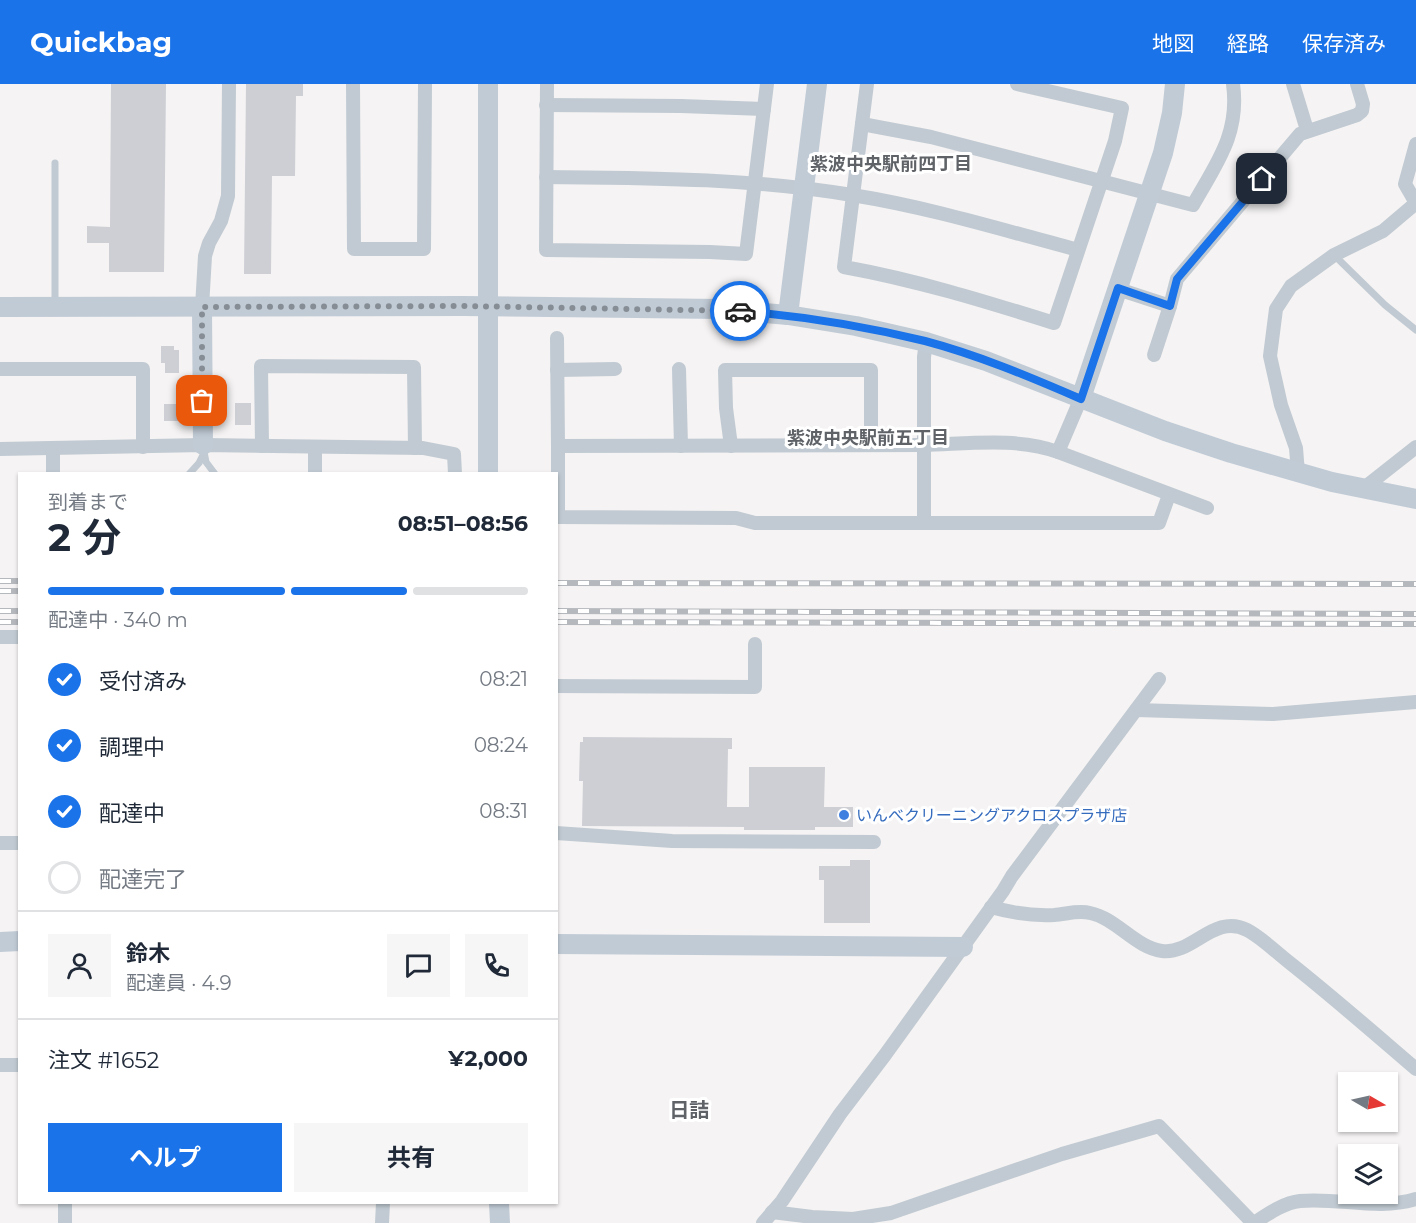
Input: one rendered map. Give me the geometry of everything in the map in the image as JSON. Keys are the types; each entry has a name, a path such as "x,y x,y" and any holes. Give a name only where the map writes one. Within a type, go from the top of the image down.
{"street":[{"path":"203,449 202,307 205,256 208,243 221,221 228,196 229,84"},
{"path":"353,84 354,249 424,249 425,84"},
{"path":"488,84 486,307 488,472"},
{"path":"547,84 546,250 746,254 767,84"},
{"path":"788,315 817,84"},
{"path":"867,84 844,267 954,292 1054,323 1115,141 1122,108 1060,89 1017,84"},
{"path":"1059,452 1081,399 1163,153 1172,113 1175,84"},
{"path":"862,124 932,137 1193,205 1227,144 1233,122 1235,98 1233,84"},
{"path":"1293,84 1307,130"},
{"path":"1154,355 1177,279 1300,134 1357,115 1362,111 1363,104 1357,84"},
{"path":"546,105 764,109"},
{"path":"1298,473 1296,448 1281,405 1270,356 1276,309 1291,286 1334,255 1383,231 1416,203 1405,184 1416,144"},
{"path":"546,177 700,179 804,188 919,208 1078,250"},
{"path":"1118,288 1170,306"},
{"path":"0,307 721,309 788,315 856,326 926,342 986,361 1164,431 1298,473 1416,499"},
{"path":"557,338 558,517 736,518 755,522 1159,523 1168,495"},
{"path":"924,523 924,357 926,342"},
{"path":"262,446 261,366 402,366 414,367 415,448"},
{"path":"0,369 143,369 143,447"},
{"path":"557,370 615,369"},
{"path":"679,369 681,446"},
{"path":"731,446 726,408 725,370 871,370 871,445"},
{"path":"558,446 980,443 1019,445 1059,452 1207,508"},
{"path":"0,449 143,447 203,449 262,446 415,448 454,454 455,472"},
{"path":"315,447 315,472"},
{"path":"1364,488 1416,447"},
{"path":"53,448 53,472"},
{"path":"0,637 18,637"},
{"path":"558,686 755,687 755,644"},
{"path":"763,1223 782,1202 840,1114 963,947 1012,876 1159,679"},
{"path":"1136,710 1273,714 1416,702"},
{"path":"558,833 672,841 874,842"},
{"path":"0,843 18,843"},
{"path":"991,907 1028,915 1056,915 1081,911 1092,913 1101,916 1135,940 1160,951 1174,951 1227,925 1246,929 1333,996 1416,1069"},
{"path":"0,942 18,941"},
{"path":"558,944 963,947"},
{"path":"0,1065 18,1065"},
{"path":"772,1212 853,1219 891,1213 1062,1154 1159,1126 1253,1223 1280,1207 1299,1201 1366,1204 1416,1199"},
{"path":"65,1204 65,1223"},
{"path":"382,1223 383,1204"},
{"path":"499,1204 500,1223"}],"lane":[{"path":"55,163 56,307"},
{"path":"1334,255 1384,305 1416,330"},
{"path":"191,472 199,463 203,449"},
{"path":"203,449 206,462 214,472"}],"building":[{"path":"111,84 166,84 164,272 109,272 109,243 87,243 87,226 110,227"},
{"path":"246,84 303,84 303,96 296,96 295,176 272,176 271,274 244,274"},
{"path":"161,346 174,346 174,350 179,350 179,373 165,373 165,363 161,363"},
{"path":"235,403 251,403 251,425 235,425"},
{"path":"164,404 180,404 180,421 164,421"},
{"path":"583,737 732,738 732,749 728,749 727,807 749,807 749,767 825,767 824,807 853,807 853,827 815,827 815,830 744,830 744,827 582,826 583,781 579,781 580,742 583,742"},
{"path":"850,860 870,860 870,923 824,923 824,880 819,880 819,866 850,866"}],"railway":[{"path":"0,581 18,581"},
{"path":"558,583 1416,584"},
{"path":"0,591 18,591"},
{"path":"0,611 18,611"},
{"path":"558,611 1416,614"},
{"path":"0,622 18,622"},
{"path":"558,622 1416,624"}],"way so far":[{"path":"202,401 202,307 464,306 740,311"}],"place":[{"name":"いんべクリーニングアクロスプラザ店","path":"844,815"}],"district":[{"name":"紫波中央駅前四丁目","path":"891,164"},
{"name":"紫波中央駅前五丁目","path":"868,438"},
{"name":"日詰","path":"689,1110"}],"route":[{"path":"740,311 788,315 856,326 926,342 986,361 1081,399 1118,288 1170,306 1177,279 1262,179"}]}
